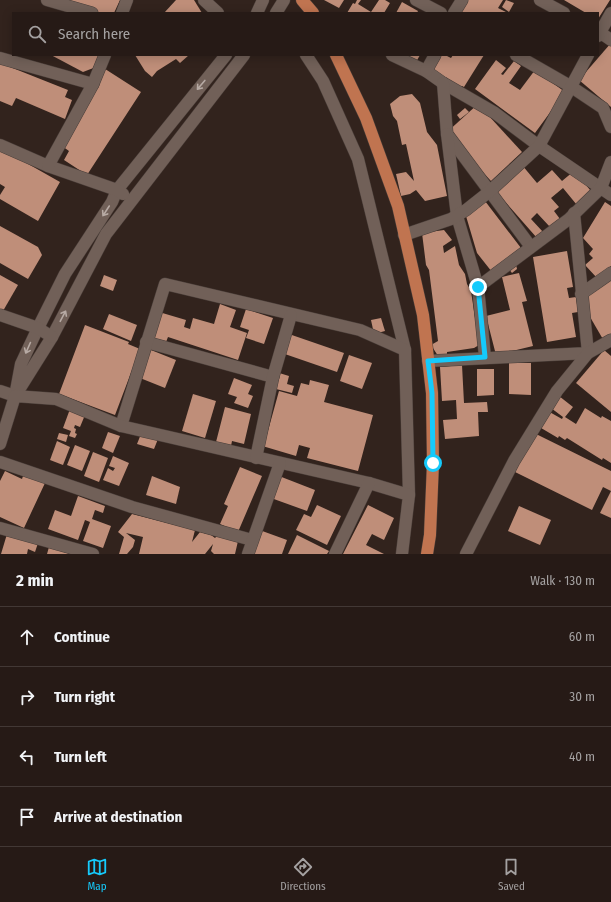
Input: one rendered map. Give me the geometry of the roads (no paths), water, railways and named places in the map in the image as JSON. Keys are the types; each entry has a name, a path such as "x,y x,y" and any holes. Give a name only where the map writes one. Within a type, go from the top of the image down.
{"main road":[{"path":"302,0 312,12"},
{"path":"336,56 366,118 398,206 423,314 432,393 433,463 430,535 427,554"}],"street":[{"path":"47,0 89,12"},
{"path":"122,12 127,0"},
{"path":"204,0 217,12"},
{"path":"257,12 263,0"},
{"path":"277,12 284,0"},
{"path":"416,0 439,12"},
{"path":"455,12 462,0"},
{"path":"540,0 562,12"},
{"path":"611,13 599,33 611,40"},
{"path":"48,166 93,84 105,56"},
{"path":"0,444 15,396 21,364 65,274 112,202 117,190 225,56"},
{"path":"15,396 52,337 106,234 243,56"},
{"path":"307,56 323,81 358,159 405,350 409,495 402,554"},
{"path":"394,56 426,71 495,113 538,146 606,192"},
{"path":"426,71 434,56"},
{"path":"518,56 570,86 603,108 611,126"},
{"path":"404,235 457,216 490,190 538,146 587,56"},
{"path":"0,58 93,84"},
{"path":"444,83 447,134 457,216 478,287 485,357"},
{"path":"447,134 531,247"},
{"path":"0,145 48,166 117,190 132,200"},
{"path":"478,287 574,214 606,192 611,162"},
{"path":"574,214 588,354"},
{"path":"581,294 611,273"},
{"path":"121,426 146,342 166,284 360,330 405,350"},
{"path":"256,458 273,377 291,314"},
{"path":"0,315 38,328 52,337"},
{"path":"466,554 514,461 557,391 588,354 611,340"},
{"path":"146,342 273,377"},
{"path":"428,361 485,357 588,354"},
{"path":"0,391 15,396 56,399 121,426 369,483 409,495"},
{"path":"0,462 132,507 252,540"},
{"path":"248,554 280,463"},
{"path":"335,554 369,483"},
{"path":"0,528 93,554"}]}
